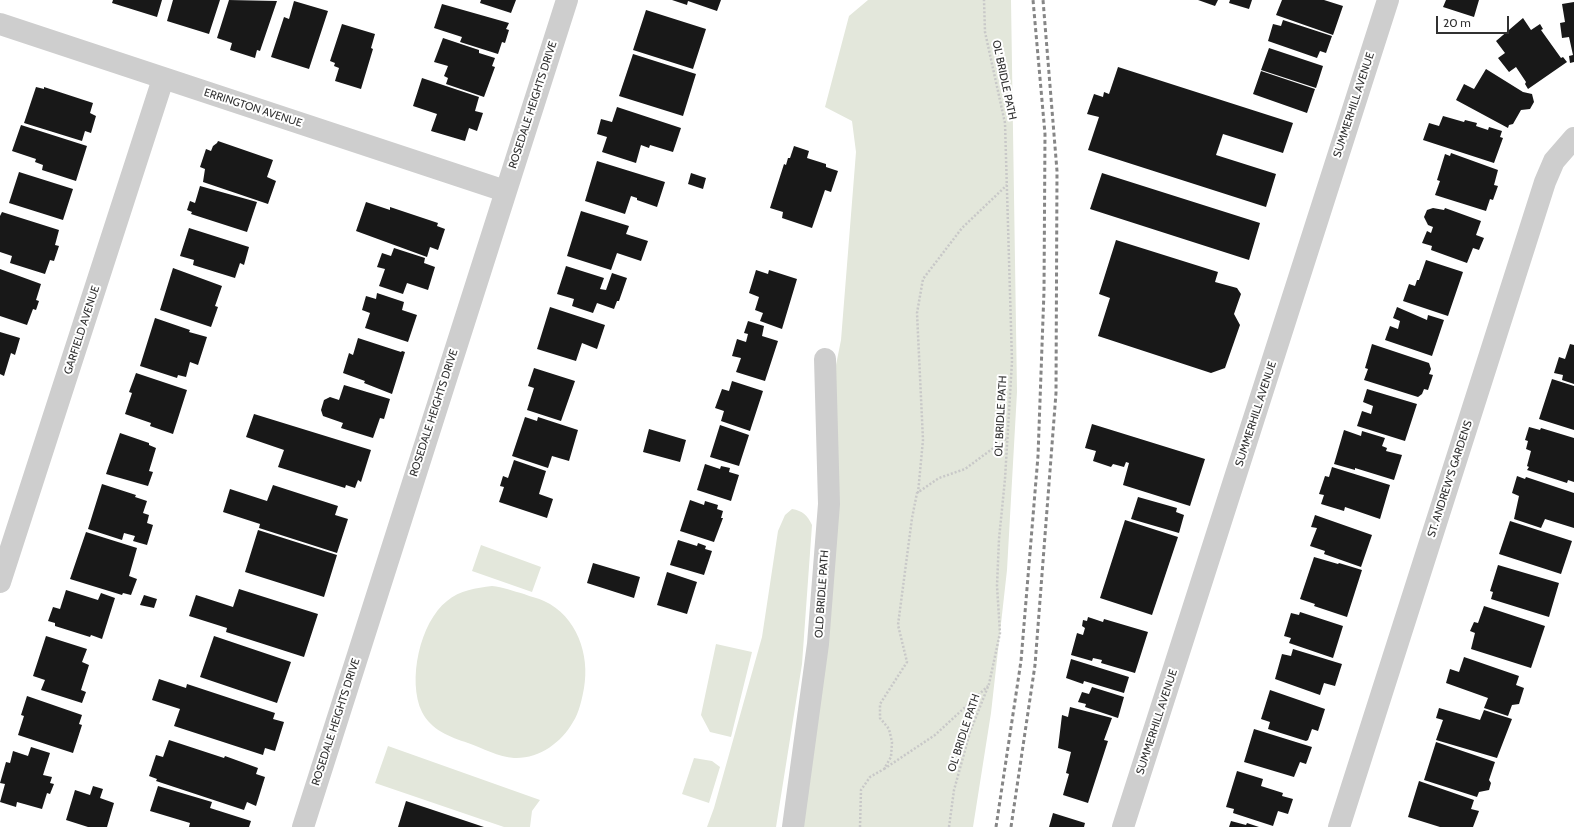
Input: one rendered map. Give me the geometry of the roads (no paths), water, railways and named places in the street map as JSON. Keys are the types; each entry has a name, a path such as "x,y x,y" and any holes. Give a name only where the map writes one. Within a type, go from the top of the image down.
{"street":[{"name":"ROSEDALE HEIGHTS DRIVE","path":"303,827 567,0"},
{"name":"SUMMERHILL AVENUE","path":"1123,827 1388,0"},
{"name":"ERRINGTON AVENUE","path":"0,24 505,191"},
{"name":"GARFIELD AVENUE","path":"0,582 163,79"},
{"name":"ST. ANDREW'S GARDENS","path":"1339,827 1545,182 1554,161 1574,138"},
{"name":"OLD BRIDLE PATH","path":"793,827 818,644 829,504 826,360"}],"railway":[{"path":"996,827 1021,661 1038,456 1044,291 1045,134 1033,0"},
{"path":"1011,827 1035,665 1056,393 1057,171 1043,0"}]}
